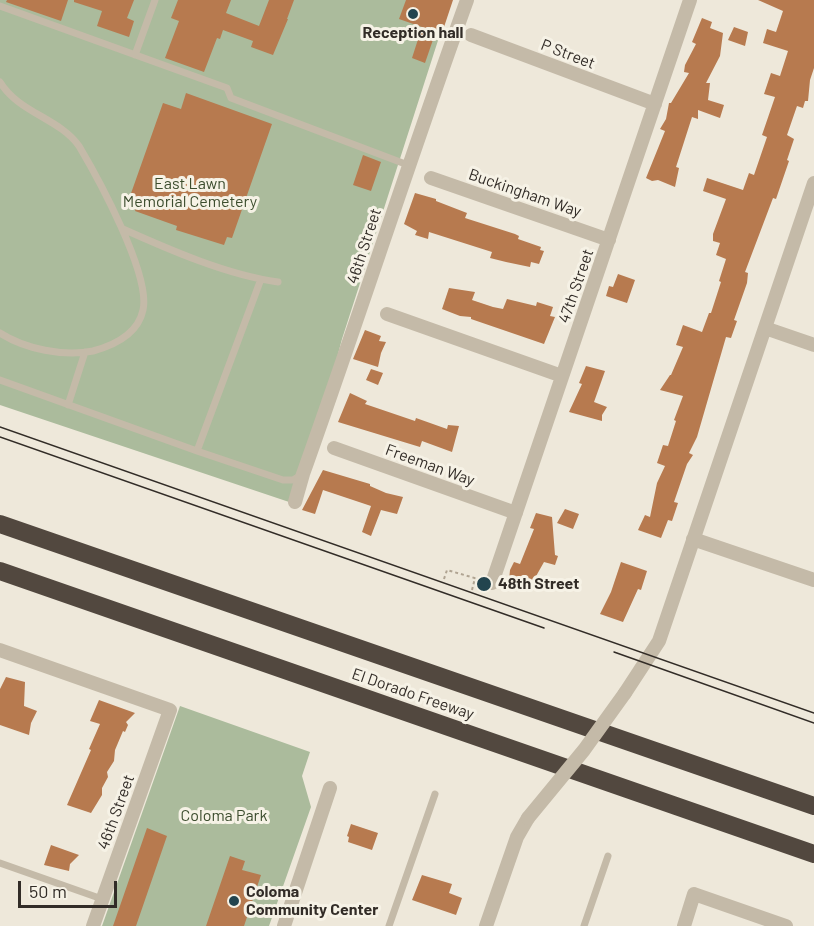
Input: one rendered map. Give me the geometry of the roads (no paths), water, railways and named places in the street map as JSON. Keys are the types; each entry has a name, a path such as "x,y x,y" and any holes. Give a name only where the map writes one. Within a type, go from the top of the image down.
{"highway":[{"name":"El Dorado Freeway","path":"0,524 814,806"},
{"name":"El Dorado Freeway","path":"0,571 814,854"}],"street":[{"name":"46th Street","path":"295,502 363,305 408,165 467,0"},
{"name":"47th Street","path":"492,583 690,0"},
{"name":"P Street","path":"471,35 655,104"},
{"name":"Buckingham Way","path":"431,178 609,240"},
{"path":"486,926 517,837 528,818 584,750 659,641 814,183"},
{"path":"387,314 562,376"},
{"path":"765,328 814,345"},
{"name":"Freeman Way","path":"334,448 516,513"},
{"path":"693,539 814,580"},
{"name":"46th Street","path":"0,650 170,710 93,926"},
{"path":"284,926 330,788"},
{"path":"684,926 694,894 785,926"}],"lane":[{"path":"135,54 155,0"},
{"path":"0,6 227,88 231,98 408,165"},
{"path":"0,82 21,104 74,138 129,242 144,301 136,326 121,340 110,346 85,352 68,353 35,347 0,333"},
{"path":"123,230 186,256 278,282"},
{"path":"197,451 261,279"},
{"path":"68,405 85,352"},
{"path":"0,380 283,480 294,480 303,474"},
{"path":"388,926 435,794"},
{"path":"584,926 608,856"},
{"path":"0,863 103,899"}],"tram line":[{"path":"0,427 814,713"},
{"path":"0,437 544,628"},
{"path":"614,652 814,723"}],"place":[{"name":"Reception hall","path":"413,14"},
{"name":"48th Street","path":"484,584"},
{"name":"Coloma Community Center","path":"234,901"}],"park label":[{"name":"East Lawn Memorial Cemetery","path":"190,193"},
{"name":"Coloma Park","path":"224,816"}]}
